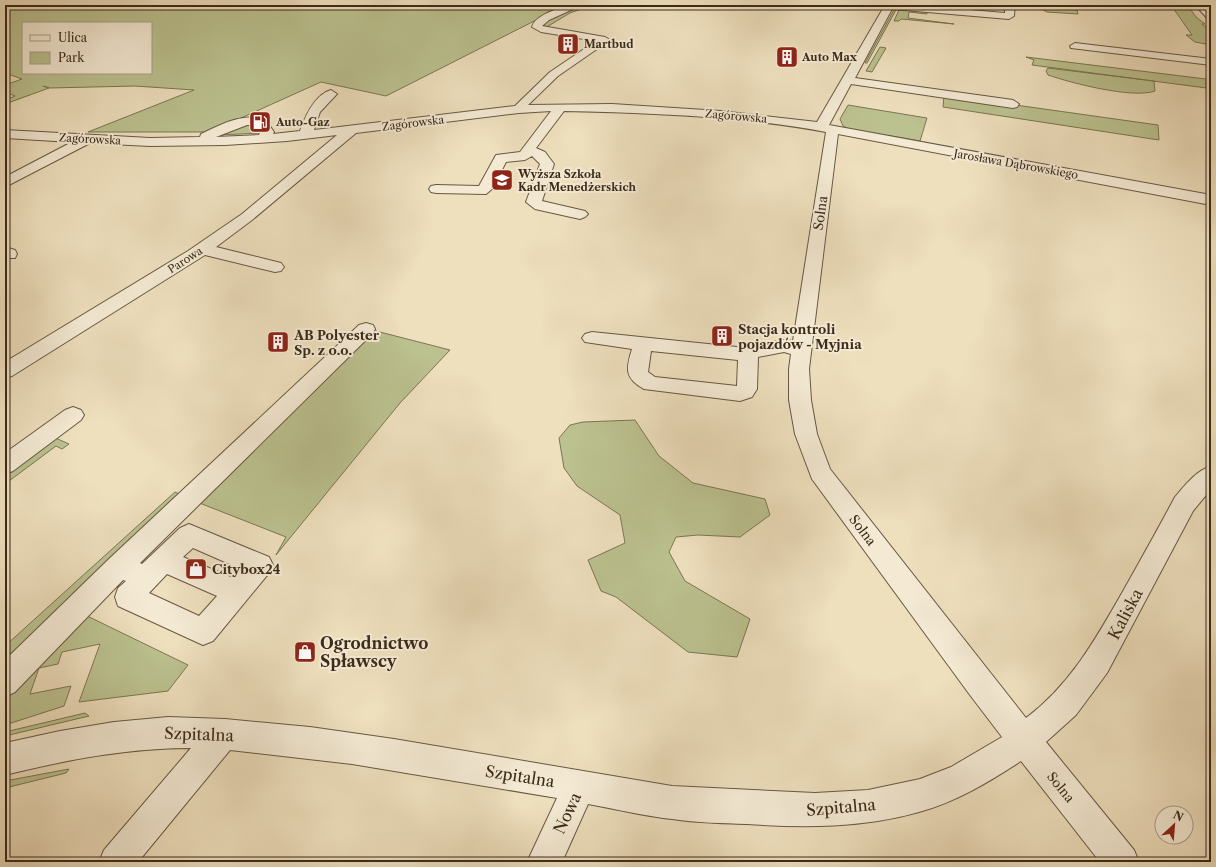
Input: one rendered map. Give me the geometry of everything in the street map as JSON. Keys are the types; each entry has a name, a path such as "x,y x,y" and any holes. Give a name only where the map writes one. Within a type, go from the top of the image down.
{"street":[{"path":"889,5 1009,16 1010,5"},
{"name":"Solna","path":"889,5 848,80 827,128 830,138 799,369 800,400 806,434 820,473 1023,741 1122,862"},
{"path":"1200,5 1211,18"},
{"path":"519,109 522,104 554,74 605,40 541,29 537,27 537,24 546,18 573,6"},
{"path":"1074,46 1211,62"},
{"path":"848,80 1013,104"},
{"path":"306,135 307,126 316,107 331,94"},
{"path":"436,189 481,191 485,189 501,158 525,156 534,141 561,107"},
{"name":"Zagórowska","path":"5,134 87,139 202,142 264,139 352,130 519,109 561,107 612,108 721,115 777,120 827,128"},
{"path":"202,142 211,135 250,120 261,122 267,132 264,139"},
{"name":"Jarosława Dąbrowskiego","path":"827,128 1211,200"},
{"name":"Parowa","path":"5,371 203,249 247,218 352,130"},
{"path":"5,183 87,139"},
{"path":"529,150 540,155 547,164 534,202 540,206 580,214"},
{"path":"203,249 274,267"},
{"path":"5,682 14,671 119,566 366,329"},
{"path":"592,338 737,354 784,346 801,349"},
{"path":"643,344 636,371 639,378 644,381 651,384 740,394 745,392 747,389 748,353"},
{"path":"5,465 73,416"},
{"name":"Kaliska","path":"1023,741 1042,726 1074,696 1095,668 1184,504 1194,491 1211,475"},
{"path":"189,535 260,565 203,632 128,597 155,570 189,535"},
{"path":"119,566 155,570 237,592"},
{"name":"Szpitalna","path":"5,759 88,740 153,732 223,734 295,741 580,786 673,803 786,810 841,810 902,801 945,786 976,770 1023,741"},
{"path":"116,862 223,734"},
{"name":"Nowa","path":"544,862 580,786"}],"green space":[{"path":"5,5 566,5 386,96 321,82 210,132 88,132 194,90 135,86 50,88 43,86 49,88 5,104 5,100 15,96 5,92 5,85 22,79 5,73"},
{"path":"583,5 593,5 570,13 545,28 542,25 552,17"},
{"path":"1171,5 1188,6 1196,17 1205,24 1202,24 1209,28 1206,28 1210,31 1211,45 1195,42 1186,35 1192,35"},
{"path":"1046,6 1077,10 1078,14 1047,12 1043,10 1043,7"},
{"path":"895,8 897,8 867,63 865,63"},
{"path":"900,8 927,11 927,14 909,12 908,18 954,24 901,19 899,21 894,21"},
{"path":"880,47 886,48 872,72 866,71"},
{"path":"1026,57 1206,79 1206,88 1032,65 1034,60"},
{"path":"1048,68 1154,81 1155,91 1145,93 1118,92 1086,86 1048,75 1046,71"},
{"path":"944,95 1158,125 1159,140 943,107"},
{"path":"848,105 927,118 920,141 849,129 843,126 840,119"},
{"path":"256,122 261,133 218,135 245,123"},
{"path":"372,330 450,350 400,403 276,555 286,537 197,502"},
{"path":"635,420 659,456 693,483 765,499 770,515 740,537 698,535 676,537 669,552 685,581 750,619 737,657 688,652 616,597 601,591 588,560 625,543 620,515 577,486 564,468 559,438 570,425 583,422"},
{"path":"51,436 69,444 62,449 56,446 5,484 5,470"},
{"path":"175,492 186,497 5,662 5,646"},
{"path":"81,613 188,665 168,691 79,702 100,644 62,652 58,664 39,668 30,694 71,686 64,706 5,725 5,701 40,654"},
{"path":"85,713 89,716 5,736 5,732"},
{"path":"69,769 66,773 5,788 5,781"}],"place":[{"name":"Martbud","path":"568,44"},
{"name":"Auto Max","path":"787,57"},
{"name":"Auto-Gaz","path":"260,122"},
{"name":"Wyższa Szkoła Kadr Menedżerskich","path":"502,180"},
{"name":"Stacja kontroli pojazdów - Myjnia","path":"722,336"},
{"name":"AB Polyester Sp. z o.o.","path":"278,342"},
{"name":"Citybox24","path":"196,569"},
{"name":"Ogrodnictwo Spławscy","path":"305,652"}]}
